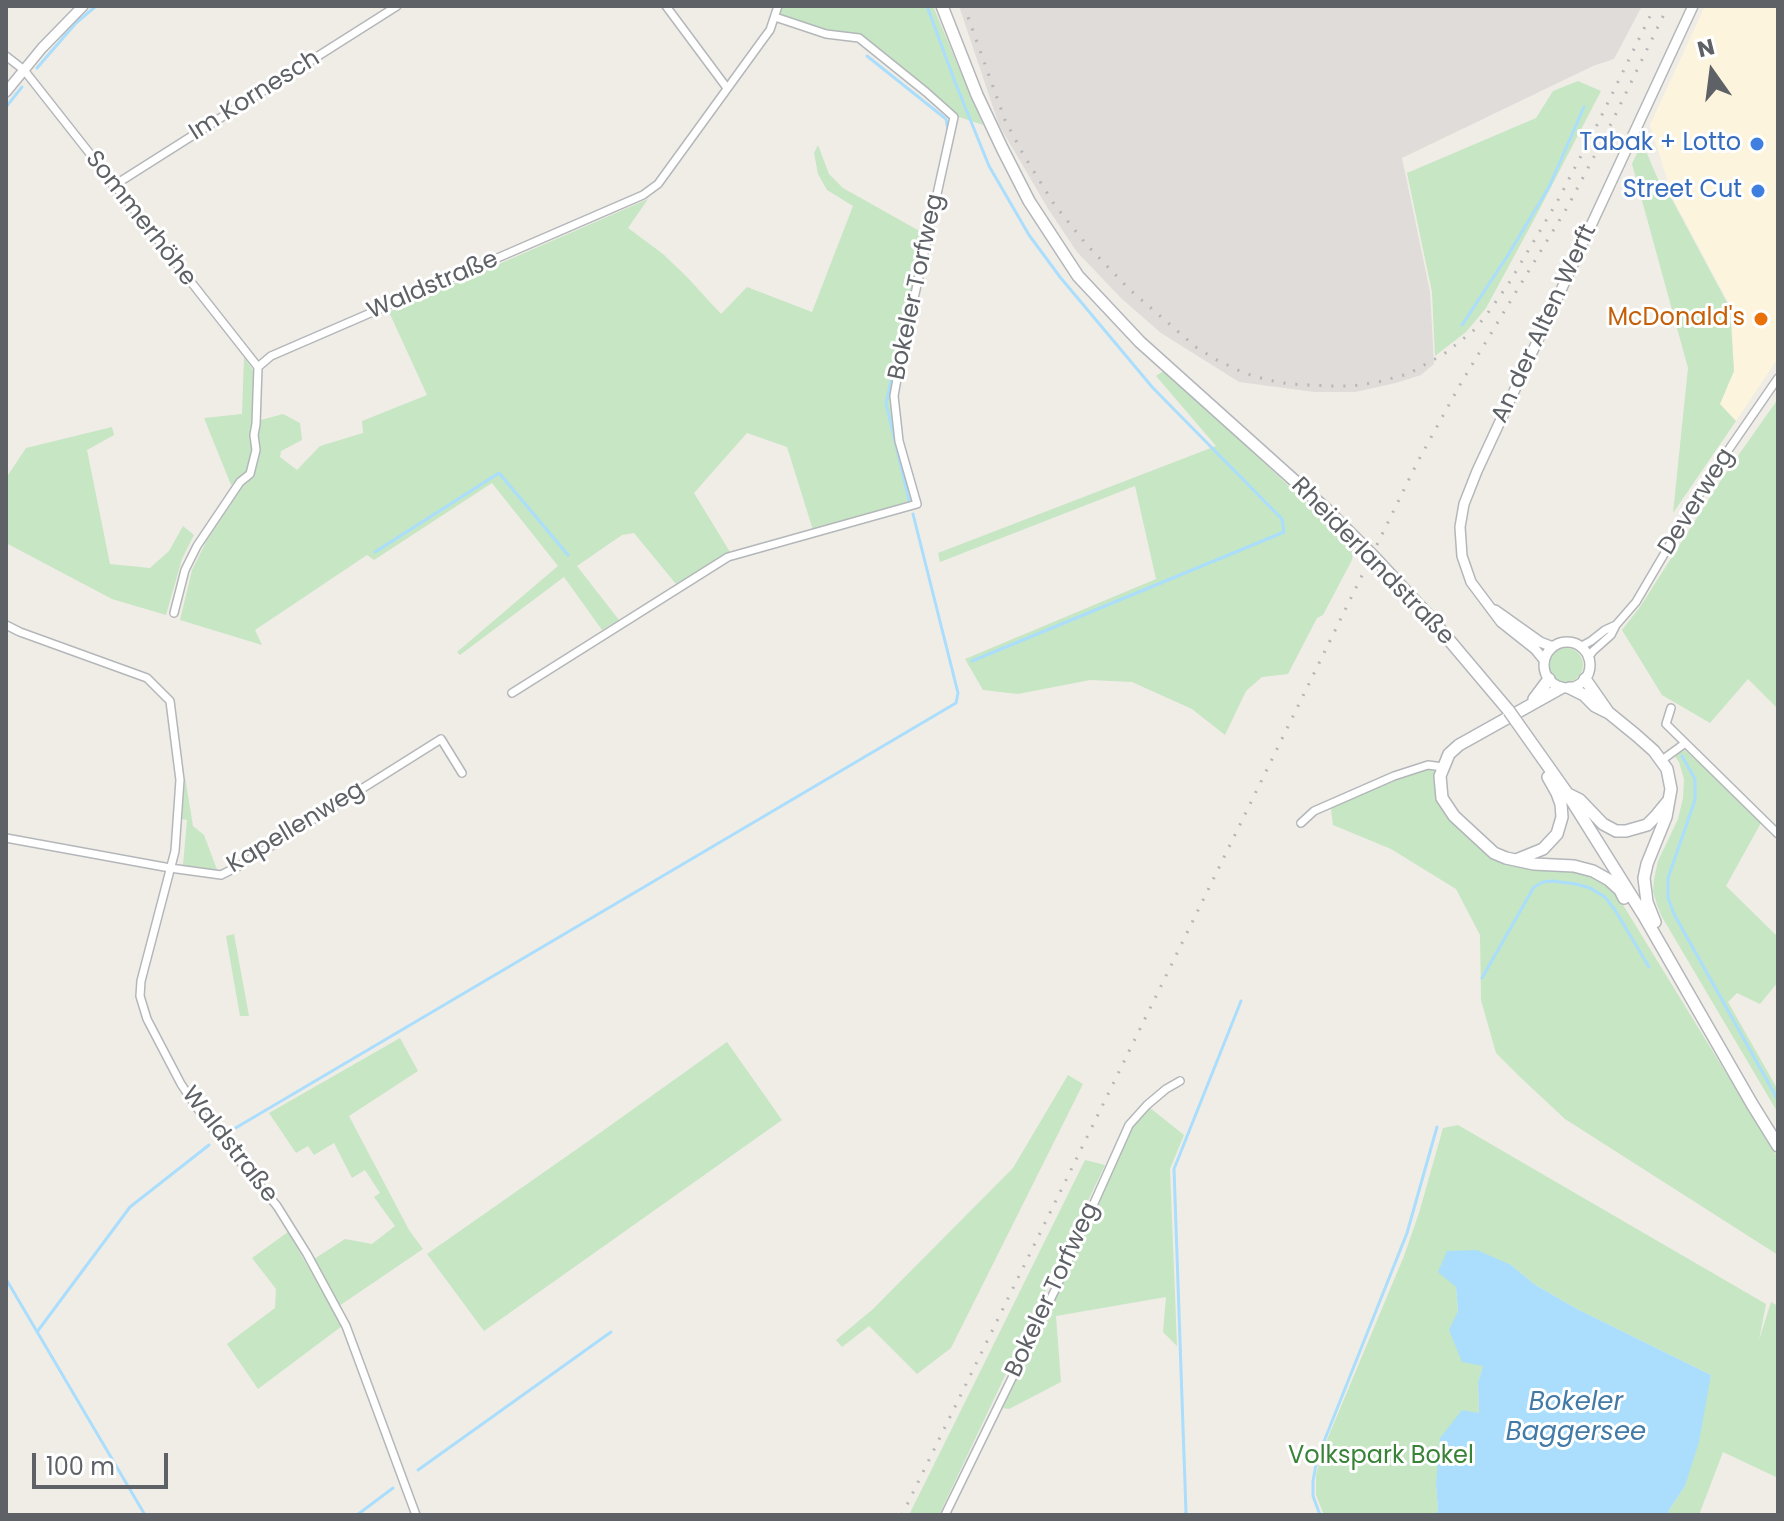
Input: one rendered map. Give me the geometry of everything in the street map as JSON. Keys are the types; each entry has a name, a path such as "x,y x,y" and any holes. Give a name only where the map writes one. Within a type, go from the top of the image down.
{"main road":[{"name":"Rheiderlandstraße","path":"942,6 977,95 1002,148 1029,201 1078,276 1140,342 1326,509 1375,558 1428,615 1512,716 1567,793 1644,916 1778,1146"},
{"path":"1528,706 1549,679"},
{"path":"1585,679 1609,713"},
{"path":"1644,916 1633,913 1620,890 1593,871 1574,866 1534,864 1494,853 1454,816 1442,798 1443,767 1449,754 1459,745 1528,706 1566,688 1577,691 1636,735 1662,760 1670,778 1666,817 1644,878 1647,902 1658,928 1659,942"},
{"path":"1515,860 1543,849 1552,841 1560,826 1561,804 1544,771 1543,758"},
{"path":"1567,793 1580,800 1603,824 1616,831 1647,825 1669,800"}],"street":[{"path":"6,92 83,6"},
{"name":"Im Kornesch","path":"113,186 397,6"},
{"path":"666,6 727,88"},
{"name":"Waldstraße","path":"258,367 271,356 643,195 658,184 770,30 778,6"},
{"name":"An der Alten Werft","path":"1544,660 1501,622 1471,582 1462,556 1460,527 1464,504 1693,6"},
{"name":"Bokeler Torfweg","path":"512,693 728,557 917,504 899,441 894,396 954,117 859,38 826,34 775,17"},
{"name":"Sommerhöhe","path":"6,56 24,70 258,367"},
{"path":"174,613 185,570 197,546 240,482 250,474 256,450 258,367"},
{"name":"Deverweg","path":"1588,658 1611,635 1636,602 1707,481 1778,378"},
{"name":"An der Alten Werft","path":"1486,603 1540,642 1553,647"},
{"name":"Waldstraße","path":"6,625 147,678 170,701 180,780 175,851 141,981 140,996 147,1019 181,1084 204,1118 277,1206 346,1326 416,1515"},
{"name":"Deverweg","path":"1580,647 1616,625"},
{"path":"1566,643 1580,647 1588,658 1585,679 1566,688 1549,679 1545,674 1544,660 1553,647 1566,643"},
{"path":"1671,708 1666,724 1778,834"},
{"name":"Kapellenweg","path":"6,838 221,875 441,739 462,773"},
{"path":"1662,760 1684,744"},
{"path":"1301,823 1314,811 1394,776 1428,765 1443,767"},
{"name":"Bokeler Torfweg","path":"945,1515 1055,1290 1129,1125 1147,1105 1180,1081"}],"shaded area":[{"path":"959,6 1642,6 1614,59 1593,66 1402,158 1430,292 1434,364 1421,375 1396,383 1355,392 1314,392 1239,382 1161,333 1122,299 1077,252 999,125"},
{"path":"1705,6 1778,6 1778,358 1736,421 1720,404 1734,371 1731,307 1674,201 1650,125"}],"green space":[{"path":"782,6 933,6 983,125 959,117 858,35 828,32 778,16"},
{"path":"1578,81 1601,91 1486,308 1466,332 1435,356 1432,292 1407,173 1536,118 1553,91"},
{"path":"1642,142 1663,191 1667,190 1730,308 1734,371 1720,404 1736,421 1673,513 1688,368 1632,164"},
{"path":"818,145 829,174 843,188 923,233 891,395 913,503 813,530 787,447 747,433 694,493 730,552 676,584 634,533 622,535 577,566 619,620 602,630 564,577 460,655 457,652 558,566 492,483 374,560 367,555 255,630 262,645 180,620 192,570 207,540 243,486 254,477 260,452 257,436 261,420 283,414 300,423 302,440 281,451 280,457 297,470 320,446 363,433 362,421 427,395 389,312 648,199 628,228 663,254 721,314 747,287 812,312 853,206 827,190 818,174 814,153"},
{"path":"244,357 253,370 252,450 247,472 231,485 204,418 242,414"},
{"path":"1165,370 1325,520 1353,551 1352,560 1323,615 1317,618 1288,674 1262,677 1246,691 1225,735 1192,709 1132,682 1090,680 1018,694 983,690 965,659 1156,579 1135,486 940,562 938,553 1216,446 1156,376"},
{"path":"1778,399 1778,709 1748,679 1710,723 1662,695 1622,630"},
{"path":"112,427 114,435 87,450 110,564 150,568 169,551 183,526 194,535 182,559 166,615 112,599 6,543 6,478 26,448"},
{"path":"1566,648 1578,653 1583,665 1578,677 1566,682 1554,677 1549,665 1554,653"},
{"path":"1685,750 1762,821 1726,886 1778,937 1778,982 1760,1004 1737,993 1728,1002 1778,1090 1778,1113 1662,917 1653,891 1658,861 1678,819 1683,798 1684,779 1674,755"},
{"path":"1429,769 1436,772 1435,790 1445,814 1488,856 1503,863 1530,868 1576,871 1606,884 1617,895 1778,1158 1778,1255 1565,1119 1496,1053 1481,1000 1480,935 1456,889 1391,849 1333,825 1331,809 1339,804"},
{"path":"185,777 193,826 204,835 218,872 183,865 187,820 182,819"},
{"path":"234,934 249,1016 240,1016 226,936"},
{"path":"400,1038 418,1071 349,1116 409,1230 423,1249 339,1306 314,1259 345,1239 372,1244 395,1226 374,1197 380,1193 365,1170 352,1178 334,1143 314,1155 308,1146 296,1153 269,1113"},
{"path":"727,1042 782,1120 484,1331 427,1254"},
{"path":"1068,1075 1083,1084 951,1348 917,1374 869,1326 842,1347 836,1340 873,1309 1013,1168"},
{"path":"1149,1107 1184,1135 1170,1169 1177,1346 1163,1332 1166,1297 1056,1316 1061,1382 1009,1409 1003,1408 1133,1127"},
{"name":"Volkspark Bokel","path":"1458,1125 1766,1304 1759,1340 1771,1302 1778,1306 1778,1478 1723,1452 1699,1515 1668,1515 1685,1486 1711,1375 1577,1309 1534,1284 1511,1265 1456,1287 1458,1312 1483,1366 1478,1382 1479,1414 1436,1484 1438,1511 1435,1515 1324,1515 1316,1495 1316,1475 1321,1454 1404,1256 1443,1128"},
{"path":"1085,1160 1105,1165 939,1515 909,1515"},
{"path":"288,1232 342,1326 258,1389 227,1344 275,1308 276,1289 252,1258"}],"water":[{"name":"Bokeler Baggersee","path":"1477,1250 1511,1265 1534,1284 1577,1309 1711,1375 1699,1442 1685,1486 1668,1515 1435,1515 1438,1511 1436,1484 1440,1438 1462,1410 1479,1413 1478,1382 1483,1366 1462,1362 1449,1330 1458,1311 1456,1287 1438,1272 1447,1251"}],"waterway":[{"path":"37,68 76,23 96,6"},
{"path":"927,6 989,166 1029,235 1153,388 1282,519 1284,532 972,661"},
{"path":"867,56 946,119 948,130"},
{"path":"6,107 22,87"},
{"path":"1462,325 1549,187 1584,107"},
{"path":"909,500 886,403 913,288"},
{"path":"375,552 499,473 568,555"},
{"path":"227,1133 956,703 958,693 913,514"},
{"path":"1682,756 1695,779 1695,800 1668,878 1668,898 1778,1100"},
{"path":"1482,978 1534,887 1552,881 1590,888 1605,897 1649,967"},
{"path":"1183,1515 1186,1513 1174,1169 1241,1001"},
{"path":"1320,1515 1313,1496 1317,1459 1407,1233 1437,1127"},
{"path":"37,1332 130,1207 209,1145"},
{"path":"6,1279 145,1515"},
{"path":"418,1470 611,1332"},
{"path":"357,1515 393,1488"}],"railway":[{"path":"964,6 1005,120 1023,154 1054,204 1086,244 1129,289 1197,348 1217,360 1268,380 1329,386 1352,386 1408,374 1444,354 1473,331 1509,283 1557,202 1655,6"},
{"path":"902,1515 1417,463 1461,383 1568,206 1668,6"}],"place":[{"name":"Tabak + Lotto","path":"1757,144"},
{"name":"Street Cut","path":"1758,191"},
{"name":"McDonald's","path":"1761,319"}]}
